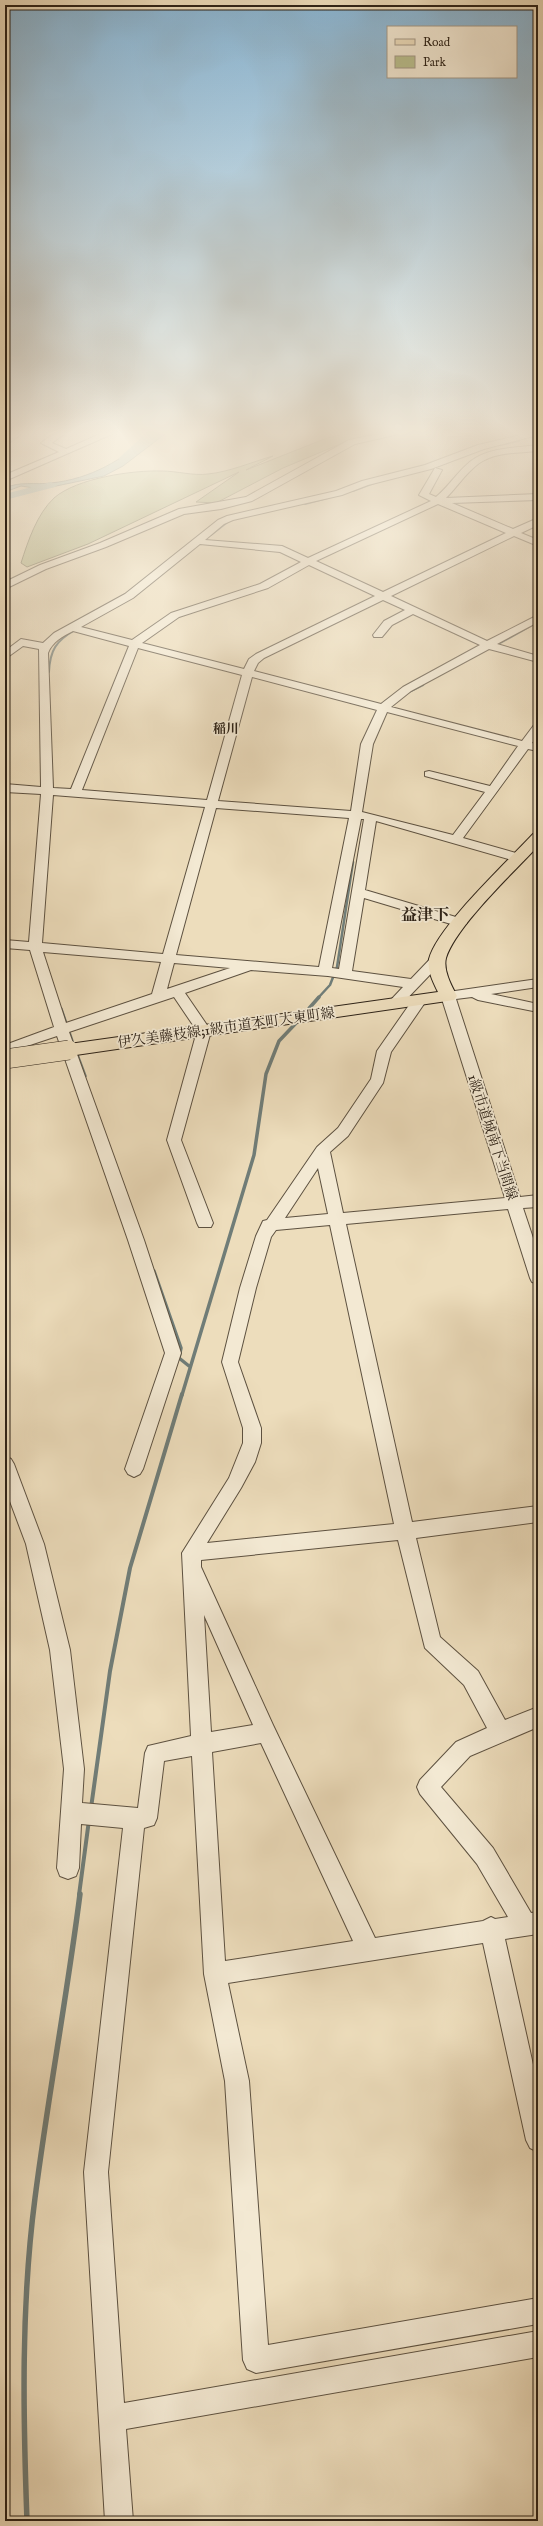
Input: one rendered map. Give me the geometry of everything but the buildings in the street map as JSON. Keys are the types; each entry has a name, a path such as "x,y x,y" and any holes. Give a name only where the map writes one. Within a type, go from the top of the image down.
{"main road":[{"path":"448,996 441,981 438,959 452,932 538,837"},
{"name":"伊久美藤枝線;1級市道本町大東町線","path":"5,1059 448,996"}],"street":[{"path":"5,586 43,567 84,552"},
{"path":"134,1469 173,1353 136,1240 68,1050 63,1028 35,946 47,791 44,653 45,647 58,636 129,596 185,552"},
{"path":"288,552 487,645 500,650 538,659"},
{"path":"75,793 135,644 175,615 264,586 329,552"},
{"path":"158,996 248,673 253,661 260,656 475,552"},
{"path":"378,635 388,623 414,610"},
{"path":"326,972 356,815 367,744 383,708 407,689 538,618"},
{"path":"73,628 538,748"},
{"path":"5,656 21,642 45,647"},
{"path":"456,840 538,727"},
{"path":"429,774 493,790"},
{"path":"5,788 371,816 519,858"},
{"path":"346,974 371,816"},
{"path":"359,892 461,922"},
{"path":"5,944 326,972 414,984"},
{"path":"394,1004 438,959"},
{"path":"5,1055 7,1050 13,1046 250,966"},
{"path":"448,996 538,983"},
{"path":"176,990 204,1031 174,1140 205,1223"},
{"path":"467,994 538,1008"},
{"name":"1級市道城南下当間線","path":"448,996 538,1278"},
{"path":"419,1001 384,1051 378,1080 343,1132 322,1152 269,1226 248,1288 230,1362 252,1428 252,1443 246,1462 191,1560 215,1974 237,2081 256,2360 538,2311"},
{"path":"5,1039 48,1029 63,1028"},
{"path":"322,1152 405,1531 432,1642 472,1678 500,1732"},
{"path":"269,1226 538,1201"},
{"path":"5,1464 35,1544 60,1650 74,1769 68,1868"},
{"path":"191,1560 538,1514"},
{"path":"191,1560 266,1732 368,1948"},
{"path":"215,1974 491,1928 531,1923 485,1856 427,1786 463,1749 538,1717"},
{"path":"71,1814 147,1818 155,1753 266,1732"},
{"path":"119,2521 111,2418 96,2172 135,1818"},
{"path":"491,1928 538,2140"},
{"path":"111,2418 538,2344"}],"green space":[{"path":"25,552 67,552 27,567 21,563"}],"waterway":[{"path":"495,646 538,622"},
{"path":"49,672 51,658 55,647 63,638 75,630"},
{"path":"407,693 423,685"},
{"path":"318,998 330,985 337,967 353,862"},
{"path":"305,1013 319,997"},
{"path":"61,1009 73,1044"},
{"path":"182,1395 254,1155 266,1074 279,1041 298,1021"},
{"path":"76,1052 85,1076"},
{"path":"154,1271 181,1348 179,1358 189,1366"},
{"path":"91,1808 110,1671 130,1568 182,1394"},
{"path":"79,1895 89,1820"},
{"path":"27,2521 24,2360 30,2238 40,2160 80,1894"}],"district":[{"name":"稲川","path":"226,728"},
{"name":"益津下","path":"425,914"}]}
